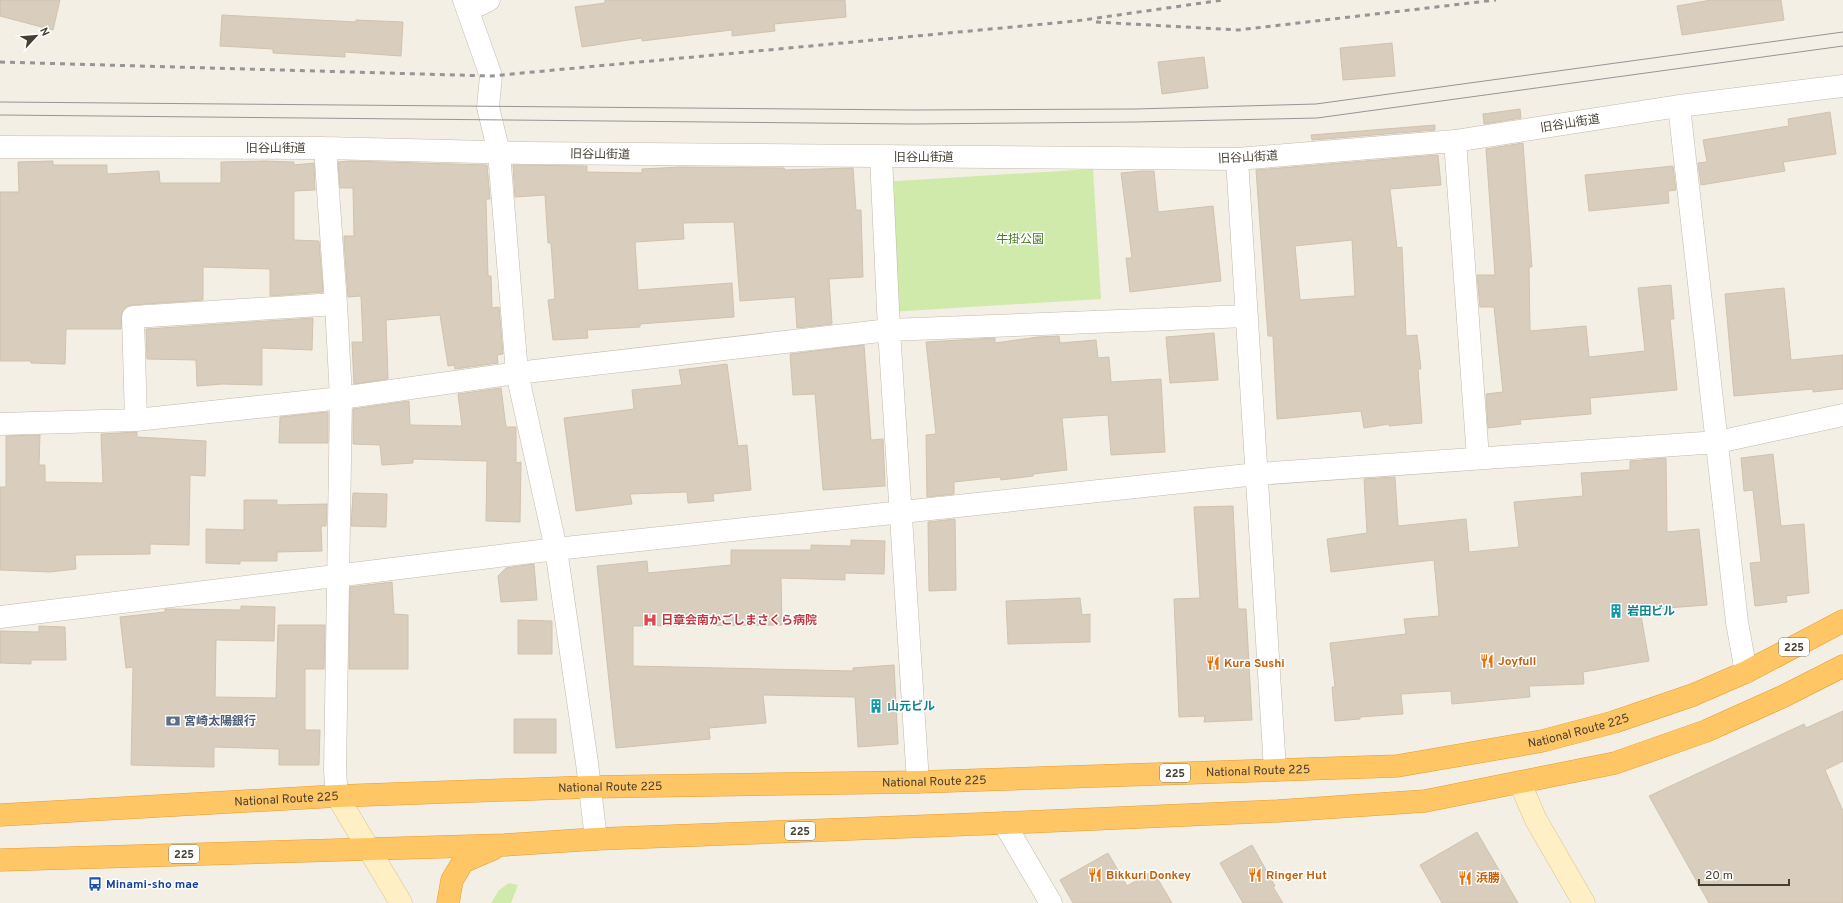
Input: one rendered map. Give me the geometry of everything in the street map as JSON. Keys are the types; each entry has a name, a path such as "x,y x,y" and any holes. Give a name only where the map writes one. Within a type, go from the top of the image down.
{"highway":[{"name":"National Route 225","path":"0,815 337,796 590,787 918,782 1397,766 1542,741 1622,720 1693,695 1746,672 1843,621"},
{"name":"225","path":"0,860 504,845 596,839 1270,811 1425,801 1615,763 1706,731 1784,696 1843,666"},
{"path":"448,903 452,880 463,862 504,845"}],"street":[{"path":"489,0 466,5 490,76 488,107 499,153 517,373 556,549 596,839"},
{"name":"旧谷山街道","path":"0,147 325,148 473,151 499,153 1237,159 1455,141 1679,106 1843,86"},
{"path":"1679,106 1718,442 1737,622 1746,672"},
{"path":"1455,141 1478,458"},
{"path":"325,148 341,398 335,771 337,796 401,903"},
{"path":"881,157 889,330 918,782"},
{"path":"1237,159 1275,770"},
{"path":"136,420 133,317 336,304"},
{"path":"0,424 136,420 341,398 517,373 889,330 1247,316"},
{"path":"0,617 556,549 1257,474 1718,442 1843,415"},
{"path":"1520,783 1536,820 1584,903"},
{"path":"1004,823 1050,903"}],"green space":[{"name":"牛掛公園","path":"1093,169 1101,299 890,312 881,182"},
{"path":"509,883 518,885 511,903 491,903 499,890"}],"building":[{"path":"0,0 60,0 53,30 0,16"},
{"path":"605,0 845,0 846,17 774,24 775,31 732,36 732,30 642,41 642,38 582,47 575,7 605,3"},
{"path":"1711,0 1781,0 1784,20 1682,35 1677,6"},
{"path":"222,15 356,22 356,20 403,22 401,56 345,52 345,57 273,53 273,49 220,46"},
{"path":"1392,43 1395,76 1343,80 1340,48"},
{"path":"1204,57 1208,88 1162,94 1158,62"},
{"path":"1520,109 1521,118 1484,124 1483,114"},
{"path":"1830,112 1836,154 1783,162 1785,171 1701,185 1698,163 1707,162 1703,140 1789,126 1788,119"},
{"path":"1435,125 1435,130 1312,140 1311,135"},
{"path":"1523,143 1532,267 1529,267 1530,331 1586,326 1589,357 1645,351 1638,288 1671,285 1674,319 1670,319 1677,390 1590,398 1591,414 1520,420 1521,424 1488,428 1486,394 1503,392 1494,307 1480,307 1477,275 1495,275 1486,149"},
{"path":"1438,155 1441,185 1390,189 1397,248 1402,247 1406,336 1417,335 1421,369 1418,369 1422,423 1389,426 1389,424 1364,428 1361,411 1277,419 1273,336 1268,336 1256,170","holes":["1352,240 1355,296 1300,300 1295,246"]},
{"path":"53,161 53,165 107,165 107,174 159,171 160,183 221,183 221,162 294,162 294,165 314,163 315,190 294,191 294,240 319,241 323,292 270,296 270,269 203,267 203,300 127,306 122,312 121,329 66,329 65,364 31,363 31,361 0,361 0,192 19,192 18,162"},
{"path":"349,161 487,165 490,199 486,199 488,276 491,276 492,308 499,307 503,354 497,355 498,363 455,369 454,365 448,366 440,315 386,320 388,379 354,384 352,342 363,342 361,296 348,297 344,236 354,236 353,188 340,188 338,162"},
{"path":"513,165 587,166 587,172 642,173 642,169 680,167 784,168 785,170 853,168 856,210 861,210 863,277 829,279 832,324 797,328 795,297 740,301 734,222 683,223 684,239 635,242 638,290 732,283 734,317 640,324 640,327 587,330 588,338 553,340 548,300 555,299 551,243 548,243 545,195 515,197"},
{"path":"1673,166 1676,190 1668,191 1669,203 1589,211 1585,175"},
{"path":"1154,171 1158,212 1213,206 1221,281 1130,292 1126,258 1132,258 1121,173"},
{"path":"1784,288 1791,360 1843,355 1843,389 1813,392 1813,389 1734,396 1725,294"},
{"path":"313,318 312,350 262,348 262,385 222,384 197,386 196,360 147,359 146,329"},
{"path":"1214,333 1218,380 1170,383 1166,337"},
{"path":"1059,336 1060,343 1096,340 1098,358 1109,357 1111,382 1161,379 1165,452 1111,455 1108,415 1062,418 1067,470 1001,480 1000,477 954,482 954,494 927,497 926,435 936,434 926,342 995,338 995,343 1038,337"},
{"path":"864,345 871,440 883,439 885,486 823,490 815,394 793,395 790,354"},
{"path":"727,364 738,446 747,445 751,490 713,494 714,501 688,503 687,492 630,494 632,504 576,511 564,418 634,409 632,390 682,385 679,370"},
{"path":"501,388 506,427 516,427 516,463 521,462 520,522 486,521 487,461 413,459 413,463 382,465 380,445 353,444 353,409 409,401 410,425 462,426 458,394"},
{"path":"328,412 328,443 279,443 280,417"},
{"path":"137,432 137,437 206,441 205,476 190,475 189,545 150,544 150,554 75,555 76,569 50,572 0,570 0,487 6,487 6,436 40,435 39,465 45,465 45,482 103,483 101,434"},
{"path":"1773,454 1781,526 1804,524 1809,593 1786,596 1787,602 1755,606 1750,563 1761,562 1753,490 1744,491 1741,458"},
{"path":"1666,458 1667,532 1699,529 1707,605 1640,610 1649,661 1583,672 1584,684 1529,686 1530,697 1452,704 1451,691 1401,694 1403,714 1360,717 1360,719 1335,721 1332,687 1335,687 1330,643 1406,634 1404,619 1439,616 1434,560 1331,572 1327,539 1367,533 1364,479 1395,477 1398,526 1466,519 1469,552 1519,547 1514,502 1583,496 1581,473 1630,470 1630,461"},
{"path":"353,493 387,494 386,527 351,526"},
{"path":"244,500 277,500 277,505 327,504 326,526 321,526 322,551 277,552 277,561 240,561 240,564 206,563 206,529 244,530"},
{"name":"Kura Sushi","path":"1233,506 1238,609 1246,609 1252,720 1204,722 1205,716 1179,717 1174,599 1200,598 1194,507"},
{"path":"955,519 956,590 929,591 928,522"},
{"path":"851,540 885,541 884,574 845,573 845,580 781,578 782,625 633,626 633,666 853,671 853,668 894,665 898,744 858,747 855,697 763,695 766,723 709,728 710,739 616,748 597,566 647,561 648,573 731,565 731,550 811,550 811,545 851,546"},
{"path":"534,564 537,600 501,602 498,576 506,568"},
{"path":"392,582 394,614 408,615 408,669 349,669 350,587"},
{"path":"1080,598 1082,615 1090,614 1090,642 1008,644 1006,601"},
{"path":"241,606 275,607 274,641 216,640 215,697 276,698 278,625 325,625 324,669 305,669 305,730 320,730 319,765 279,765 279,749 214,747 214,767 131,765 133,667 126,668 120,617 165,612 165,609 241,610"},
{"path":"518,620 552,621 552,654 518,654"},
{"path":"39,626 65,627 66,660 31,660 31,664 0,663 0,631 39,632"},
{"path":"1843,711 1843,761 1825,770 1843,811 1843,903 1709,903 1649,796 1804,724 1806,728"},
{"path":"514,719 556,719 556,753 514,753"},
{"name":"浜勝","path":"1477,832 1518,903 1442,903 1420,865"},
{"name":"Ringer Hut","path":"1252,845 1275,886 1273,887 1283,903 1243,903 1220,863"},
{"name":"Bikkuri Donkey","path":"1108,853 1127,886 1153,871 1172,903 1073,903 1060,880"}],"tram line":[{"path":"0,102 913,110 1135,109 1316,104 1843,32"},
{"path":"0,115 913,124 1135,122 1317,118 1843,46"}],"railway":[{"path":"0,62 491,76 1076,21 1223,0"},
{"path":"1096,22 1238,30 1496,0"}],"place":[{"name":"岩田ビル","path":"1616,611"},
{"name":"日章会南かごしまさくら病院","path":"650,620"},
{"name":"Joyfull","path":"1487,661"},
{"name":"Kura Sushi","path":"1213,663"},
{"name":"山元ビル","path":"876,706"},
{"name":"宮崎太陽銀行","path":"173,721"},
{"name":"Bikkuri Donkey","path":"1095,875"},
{"name":"Ringer Hut","path":"1255,875"},
{"name":"浜勝","path":"1465,878"},
{"name":"Minami-sho mae","path":"95,884"}]}
